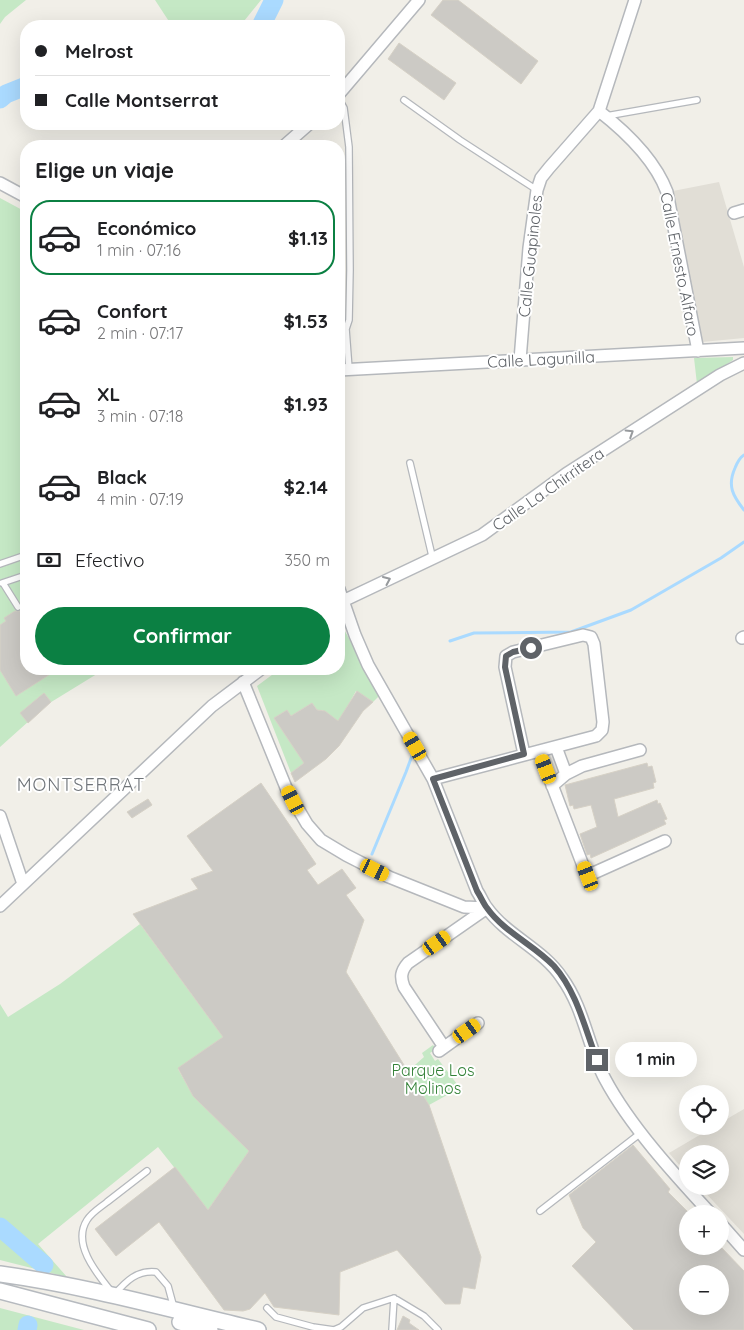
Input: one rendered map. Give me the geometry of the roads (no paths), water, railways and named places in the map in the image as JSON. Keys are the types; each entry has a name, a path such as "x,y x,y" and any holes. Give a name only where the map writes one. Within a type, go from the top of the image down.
{"main road":[{"path":"4,1275 37,1279 114,1295 258,1330"},
{"path":"4,1275 210,1330"},
{"path":"3,1292 40,1310 118,1330"},
{"path":"3,1292 148,1330"}],"street":[{"path":"345,87 419,0"},
{"name":"Calle Guapinoles","path":"520,360 529,248 537,190 541,178 549,168 602,114 633,1"},
{"name":"Calle Ernesto Alfaro","path":"602,114 618,126 654,166 668,192 698,352"},
{"path":"291,140 302,130"},
{"path":"0,184 20,194"},
{"name":"Calle Lagunilla","path":"345,369 698,352 744,348"},
{"name":"Calle La Chirritera","path":"345,605 482,535 566,474 720,376 744,363"},
{"path":"345,614 368,665 433,779 477,891 487,908 505,926 554,966 564,979 576,1003 604,1077 617,1101 703,1205"},
{"path":"433,779 596,736 602,730 603,722 594,644 591,638 583,635 513,652 506,656 505,667 524,754"},
{"path":"0,906 212,706 253,675"},
{"path":"243,682 287,790 306,824 321,840 346,855 398,880 464,907 487,908"},
{"path":"556,747 566,774"},
{"path":"552,786 566,774 582,766 640,750"},
{"path":"539,751 588,876 665,840"},
{"path":"0,816 23,884"},
{"path":"478,1024 441,1050 404,988 401,976 403,969 408,963 487,908"},
{"path":"729,1234 744,1250"}],"lane":[{"path":"404,100 537,190"},
{"path":"602,114 697,100"},
{"path":"345,116 349,147 351,261 349,320 346,329 345,349"},
{"path":"410,463 433,560"},
{"path":"0,564 20,557"},
{"path":"18,606 2,583 20,577"},
{"path":"540,1210 642,1132"},
{"path":"147,1170 90,1216 83,1229 82,1238 89,1259 98,1275 114,1295 131,1278 148,1272 156,1272 168,1286 175,1310"},
{"path":"392,1330 394,1298"},
{"path":"267,1308 276,1316 313,1327 334,1330 341,1327 363,1308 394,1298 424,1316 438,1330"}],"waterway":[{"path":"264,20 274,0"},
{"path":"0,99 6,94 20,88"},
{"path":"744,455 739,459 731,480 732,491 744,510"},
{"path":"450,641 474,633 571,632 631,610 721,558 744,542"},
{"path":"372,854 413,753"},
{"path":"0,1227 44,1265"},
{"path":"27,1330 28,1325"}],"district":[{"name":"MONTSERRAT","path":"81,785"}],"park label":[{"name":"Parque Los Molinos","path":"433,1079"}]}
